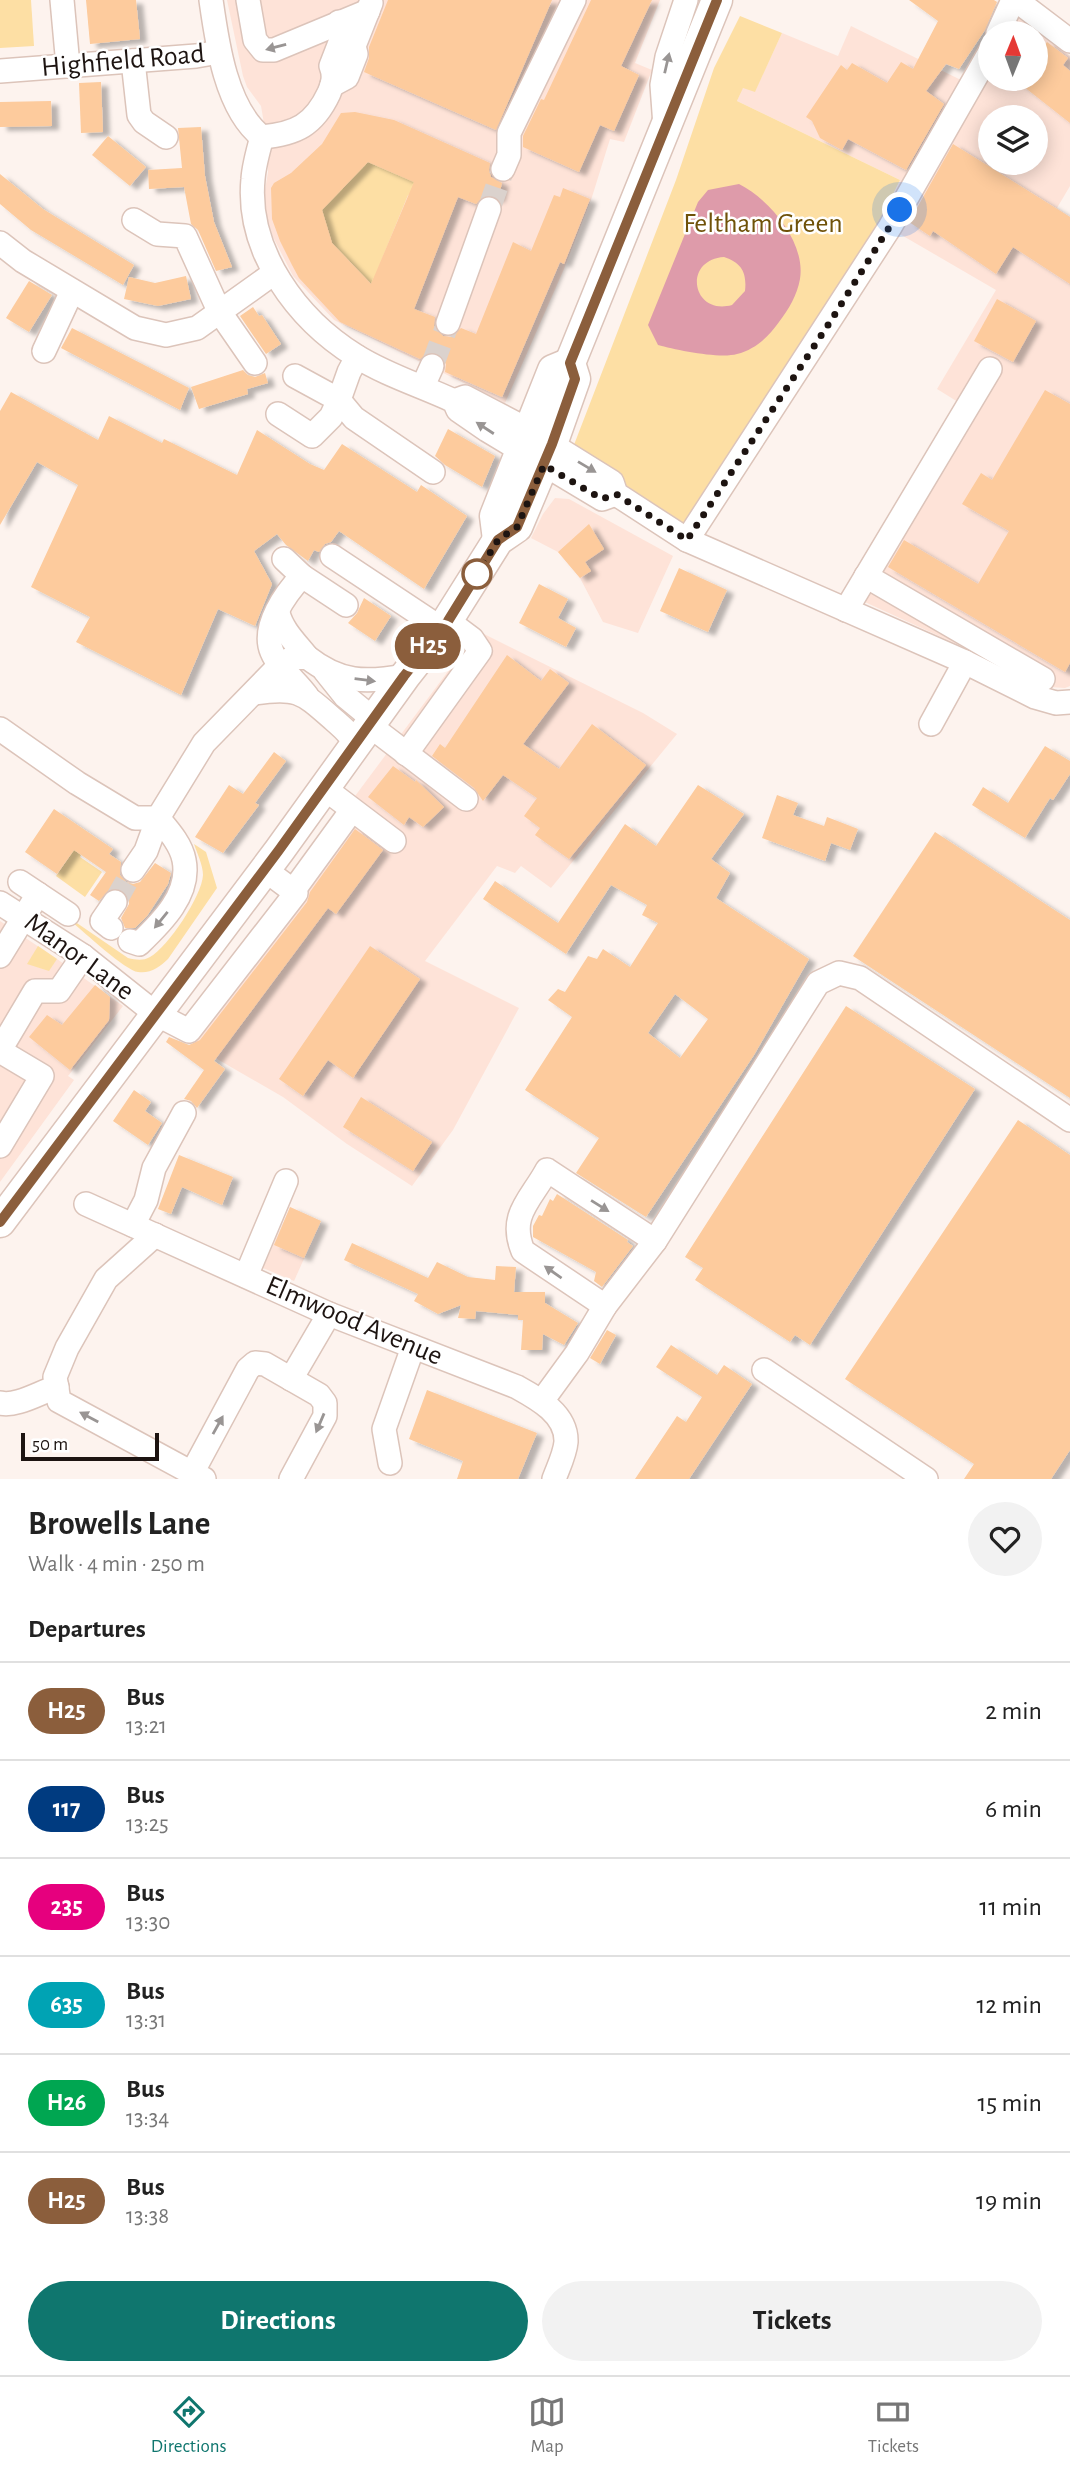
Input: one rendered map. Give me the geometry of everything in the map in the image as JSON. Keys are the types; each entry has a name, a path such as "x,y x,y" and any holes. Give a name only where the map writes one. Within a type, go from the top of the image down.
{"main road":[{"path":"5,1207 156,1014 404,676 445,625 498,540 495,516 537,448 553,370 570,363 717,0"}],"street":[{"path":"62,0 68,66"},
{"path":"211,0 219,52"},
{"path":"248,0 255,40 263,50 274,50 339,22 370,5"},
{"path":"503,169 509,155 509,133 574,0"},
{"path":"665,129 662,85 667,57 686,0"},
{"path":"1004,21 1014,0 1041,8 1070,41"},
{"path":"333,79 346,77 356,54 354,46 370,5"},
{"path":"339,22 343,35 331,66 333,79 320,111 311,121 282,135 262,137 253,180 253,200 260,236 274,274 300,308 326,335 358,357 428,376 454,401 465,397 537,448 612,482 616,494 687,540 965,663 1035,697 1056,703 1070,702"},
{"name":"Highfield Road","path":"0,71 219,52 224,73 243,115 250,128 262,137"},
{"path":"133,61 139,115 144,122 166,137"},
{"path":"687,540 890,227 978,73"},
{"path":"448,323 489,209"},
{"path":"134,219 157,234 185,236 219,311 255,363"},
{"path":"0,243 23,261 135,328 166,335 197,328 274,274"},
{"path":"44,351 72,291"},
{"path":"278,414 312,436 331,417 358,357"},
{"path":"846,610 990,369"},
{"path":"296,376 339,400 354,418 433,472"},
{"path":"332,556 472,639 480,651 406,754"},
{"path":"284,559 302,576 346,605"},
{"path":"302,576 291,588 272,623 271,651 307,696 345,729 366,730 406,754 466,799"},
{"path":"866,576 1043,679"},
{"path":"278,612 284,628 351,702 366,730"},
{"path":"133,870 146,851 158,818 211,733 255,693 269,673 281,664 292,658 366,681 404,676"},
{"path":"931,724 965,663"},
{"path":"255,693 282,690 307,696"},
{"path":"0,729 77,783 135,818 158,818"},
{"path":"324,788 394,841"},
{"path":"264,869 293,891 352,810"},
{"path":"130,941 139,944 163,921 184,885 184,859 175,839 158,818"},
{"path":"0,956 24,917 29,888 68,914"},
{"name":"Manor Lane","path":"0,903 83,956 156,1014 189,1031 296,893 293,891"},
{"path":"111,928 102,922 115,902"},
{"path":"0,1146 42,1076 0,1051 35,991 59,991 83,956"},
{"path":"542,1401 578,1353 605,1306 654,1241 818,983 839,973 860,978 1070,1120"},
{"path":"133,1225 146,1200 154,1168 184,1113"},
{"path":"605,1306 523,1251 517,1225 521,1213 547,1170 654,1241"},
{"path":"246,1276 286,1181"},
{"name":"Elmwood Avenue","path":"86,1204 329,1314 517,1387 542,1401 563,1425 565,1433 566,1442 554,1479"},
{"path":"155,1235 106,1279 67,1348 55,1377 59,1401 198,1476 248,1369 255,1363 265,1364 319,1395 325,1403 325,1416 291,1479"},
{"path":"291,1379 329,1314"},
{"path":"390,1463 384,1429 413,1347"},
{"path":"764,1370 926,1479"},
{"path":"0,1403 5,1405 16,1402 57,1387"}],"shaded area":[{"path":"227,0 660,0 635,63 652,70 624,142 610,139 592,197 564,269 505,403 334,320 293,276 273,237 266,214 264,196 268,147 261,106 247,87 243,76"},
{"path":"1005,7 1024,21 997,21"},
{"path":"851,26 961,80 978,52 978,91 1048,91 1048,39 1070,56 1070,186 1057,208 1070,217 1070,686 1065,688 1050,687 843,592 958,402 937,389 996,290 898,233 881,219 900,180 737,101 743,87 755,91 782,33 838,56"},
{"path":"739,184 762,200 783,223 797,251 800,265 800,279 795,296 786,312 756,346 737,354 698,353 658,345 648,325 698,202 708,190","holes":["724,257 735,262 742,270 745,291 732,305 718,306 708,303 701,295 697,286 698,276 702,267 711,260"]},
{"path":"555,498 569,499 673,556 638,633 603,622 580,578 558,552 531,538"},
{"path":"478,631 643,713 677,734 551,888 521,866 515,873 497,866 425,961 519,1008 453,1130 412,1186 347,1144 283,1097 205,1052 175,1029 291,882"},
{"path":"0,921 123,1006 68,1076 74,1080 0,1182"},
{"path":"290,1207 321,1221 294,1281 263,1268"}],"green space":[{"path":"0,0 31,0 34,46 0,48"},
{"name":"Feltham Green","path":"740,16 782,33 755,92 743,88 737,101 900,180 881,219 686,525 572,450 676,180 714,68"},
{"path":"368,162 431,189 408,195 377,271 374,287 332,243 322,210"},
{"path":"194,844 206,852 217,888 168,959 158,967 147,972 132,970 72,922 71,919 128,958 139,960 150,957 166,943 197,895 203,871"},
{"path":"74,850 102,872 85,897 56,876"},
{"path":"38,946 57,959 49,971 27,964"}],"building":[{"path":"86,0 136,0 140,39 90,44"},
{"path":"388,0 552,0 496,130 364,72 369,58 369,47"},
{"path":"591,0 652,0 621,66 639,75 614,131 600,125 579,172 523,147 523,136 541,99 544,100"},
{"path":"909,0 997,2 989,21 978,21 978,40 959,69 946,64 926,91 944,104 906,170 848,139 842,150 820,138 812,121 806,117 841,65 847,70 852,63 887,83 901,62 913,69 938,21"},
{"path":"1048,43 1068,58 1063,65 1070,71 1070,123 1029,91 1048,91"},
{"path":"101,82 103,132 81,133 79,83"},
{"path":"51,101 52,126 0,127 0,102"},
{"path":"355,112 394,120 490,163 491,177 502,183 498,199 486,195 476,204 458,197 414,309 435,317 434,326 443,336 451,337 461,328 476,334 513,242 531,251 554,195 560,197 563,188 590,199 564,264 560,262 502,397 445,372 446,364 438,354 430,352 420,359 340,322 299,278 272,219 271,188 322,144 341,113","holes":["368,162 414,182 371,284 332,243 322,210"]},
{"path":"201,127 205,176 214,222 232,267 216,271 198,230 191,224 184,187 149,189 148,170 182,168 178,128"},
{"path":"108,136 146,167 130,186 92,155"},
{"path":"953,144 978,160 978,175 1003,175 1070,217 1070,284 1013,247 996,274 933,231 930,236 909,222"},
{"path":"0,174 43,209 134,265 123,285 31,230 0,204"},
{"path":"186,276 191,299 158,306 124,299 129,277 155,283"},
{"path":"29,281 52,295 29,332 6,318"},
{"path":"997,299 1036,321 1013,362 974,341"},
{"path":"253,307 259,316 262,315 281,344 266,354 240,316"},
{"path":"72,328 189,388 180,410 61,348"},
{"path":"243,370 255,377 265,373 268,383 247,389 248,394 199,409 191,387"},
{"path":"1045,390 1070,404 1070,663 1065,672 888,567 904,540 978,584 1009,531 962,504 981,473 992,480"},
{"path":"11,392 98,440 109,416 162,443 164,439 237,475 257,430 324,470 342,444 417,492 421,485 467,516 424,589 339,531 319,552 314,550 308,561 286,545 277,534 254,551 272,584 255,626 218,609 181,695 76,642 90,617 31,587 78,485 37,462 0,525 0,411"},
{"path":"448,429 495,456 482,487 435,456"},
{"path":"589,524 604,549 585,562 591,571 580,578 558,552"},
{"path":"679,568 727,590 708,632 660,611"},
{"path":"539,584 568,599 558,618 576,628 566,647 519,623"},
{"path":"364,598 391,616 375,641 348,623 357,613"},
{"path":"507,655 541,681 550,669 569,683 523,744 559,769 592,724 646,765 569,859 535,835 540,828 524,816 537,798 503,775 483,801 474,788 432,756 440,744 445,748"},
{"path":"1045,746 1070,761 1070,774 1053,800 1050,798 1025,838 972,805 983,787 1008,803"},
{"path":"274,752 286,761 255,803 259,805 223,853 195,837 229,785 243,794"},
{"path":"393,766 415,782 416,780 444,807 423,827 409,817 404,825 368,797"},
{"path":"698,785 744,814 711,859 730,873 716,898 809,959 754,1055 646,1217 576,1173 599,1138 525,1090 572,1017 548,1000 558,989 565,992 588,956 597,959 603,949 630,967 658,923 642,915 647,905 611,885 566,954 483,899 495,881 558,923 625,824 656,846","holes":["675,994 708,1019 680,1058 648,1033"]},
{"path":"777,795 798,803 793,815 824,826 827,817 858,829 850,850 831,843 825,861 762,838"},
{"path":"54,809 113,849 109,854 121,862 120,875 126,882 140,882 155,863 171,873 168,884 147,916 135,928 125,928 121,918 129,904 123,891 110,889 99,901 90,895 106,872 74,850 57,874 25,852"},
{"path":"355,829 383,850 336,914 328,908 214,1061 225,1069 197,1108 191,1101 184,1099 204,1070 166,1042 169,1037 189,1045 200,1040 307,902 310,892"},
{"path":"935,832 1070,920 1070,1098 853,956"},
{"path":"370,946 420,979 353,1078 328,1060 303,1096 279,1079"},
{"path":"95,985 110,997 109,1020 70,1070 29,1037 47,1015 62,1025"},
{"path":"846,1006 975,1089 810,1345 795,1335 790,1342 695,1280 703,1268 685,1257"},
{"path":"134,1090 151,1102 145,1111 162,1123 148,1145 113,1121"},
{"path":"361,1097 432,1142 413,1171 343,1127"},
{"path":"1018,1120 1070,1155 1070,1450 1051,1479 964,1479 974,1464 845,1379"},
{"path":"179,1155 233,1177 222,1205 182,1187 171,1214 158,1209"},
{"path":"557,1194 628,1240 633,1246 602,1287 594,1281 596,1272 533,1237 533,1226 539,1215 542,1216 550,1199 553,1201"},
{"path":"290,1207 321,1221 304,1258 274,1245"},
{"path":"352,1243 428,1278 437,1262 468,1277 495,1280 496,1266 516,1267 514,1292 545,1292 545,1303 578,1323 564,1345 543,1334 542,1350 521,1350 523,1320 518,1320 518,1315 476,1311 475,1319 458,1318 461,1305 438,1314 414,1301 418,1294 344,1260"},
{"path":"607,1330 616,1335 600,1364 590,1358"},
{"path":"671,1345 717,1375 724,1365 752,1384 689,1479 635,1479 677,1416 686,1422 702,1397 656,1367"},
{"path":"427,1390 537,1433 518,1479 457,1479 463,1461 409,1439"}],"tunnel":[{"path":"489,209 503,169"},
{"path":"432,366 448,323"},
{"path":"115,902 133,870"}],"bus line":[{"name":"H25","path":"0,1222 279,850 404,676 448,621 498,540 517,527 552,444 575,379 570,363 717,0"}],"route":[{"path":"477,574 498,540 517,527 544,465 602,499 616,494 687,540 900,210"}]}
